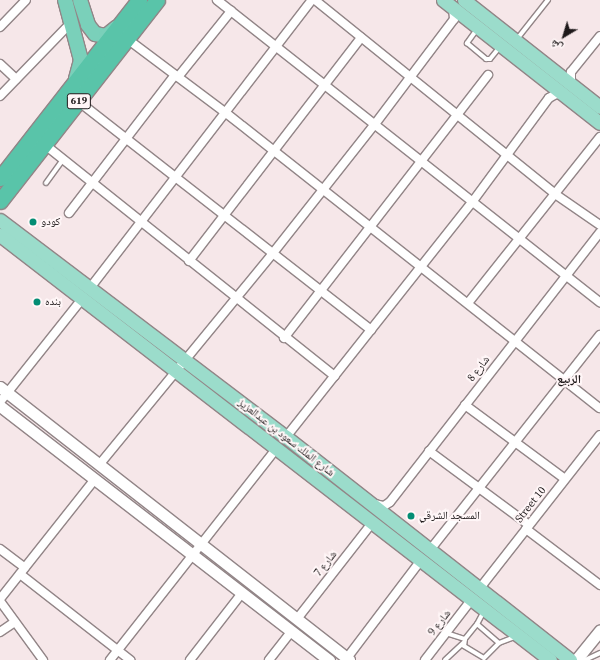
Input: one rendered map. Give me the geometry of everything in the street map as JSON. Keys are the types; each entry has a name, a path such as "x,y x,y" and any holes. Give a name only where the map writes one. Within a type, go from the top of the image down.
{"highway":[{"path":"65,0 69,28 81,60 76,79"},
{"path":"80,0 88,25 95,34 102,36 122,33"},
{"name":"619","path":"0,201 78,101 122,33 138,0"},
{"name":"619","path":"0,178 76,79 157,0"},
{"path":"69,28 83,34 88,25"}],"main road":[{"path":"467,1 513,46 568,90 600,123"},
{"path":"448,4 466,19 513,46"},
{"path":"568,90 600,107"},
{"name":"شارع الملك سعود بن عبدالعزيز","path":"0,220 176,372 550,660"},
{"name":"شارع الملك سعود بن عبدالعزيز","path":"0,235 186,360 480,588 570,660"}],"street":[{"path":"0,27 26,0"},
{"path":"217,0 600,302"},
{"path":"0,402 3,390 86,294 314,0 555,194 600,225"},
{"path":"99,465 273,254 454,20 448,4"},
{"path":"69,213 126,138 231,11"},
{"path":"0,96 69,28"},
{"path":"122,33 226,113 600,408"},
{"path":"286,437 508,156 549,98 568,90 569,75 600,36"},
{"path":"189,261 361,38"},
{"path":"0,64 16,79"},
{"path":"284,338 458,116 488,75"},
{"path":"78,101 320,292 371,330"},
{"path":"468,303 521,239 600,137"},
{"path":"44,144 62,161 92,183 284,338 335,376"},
{"name":"شارع 8","path":"369,503 384,506 390,502 600,232"},
{"path":"430,550 600,335"},
{"path":"3,390 348,659 422,560"},
{"path":"465,405 565,479"},
{"path":"0,406 329,660"},
{"name":"Street 10","path":"480,588 600,435"},
{"path":"110,660 194,556 276,449"},
{"path":"429,450 600,585"},
{"path":"43,660 0,600 95,479"},
{"name":"شارع 7","path":"297,619 372,522"},
{"path":"0,549 23,571 130,660"},
{"path":"190,660 242,593"},
{"name":"شارع 9","path":"425,660 472,599"},
{"path":"0,632 15,622"},
{"path":"576,660 600,630"},
{"path":"269,660 292,631"}],"lane":[{"path":"475,32 467,43 486,59 490,59 498,49 513,46 548,0"},
{"path":"466,19 475,32 498,49"},
{"path":"46,183 62,161"},
{"path":"446,660 465,640 477,624 485,609"},
{"path":"477,624 499,643"},
{"path":"446,633 465,640"},
{"path":"465,640 464,646 484,658 499,643 519,636"},
{"path":"585,660 599,655"}],"place":[{"name":"كودو","path":"33,222"},
{"name":"بنده","path":"37,302"},
{"name":"المسجد الشرقي","path":"411,516"}],"district":[{"name":"الربيع","path":"569,380"}]}
